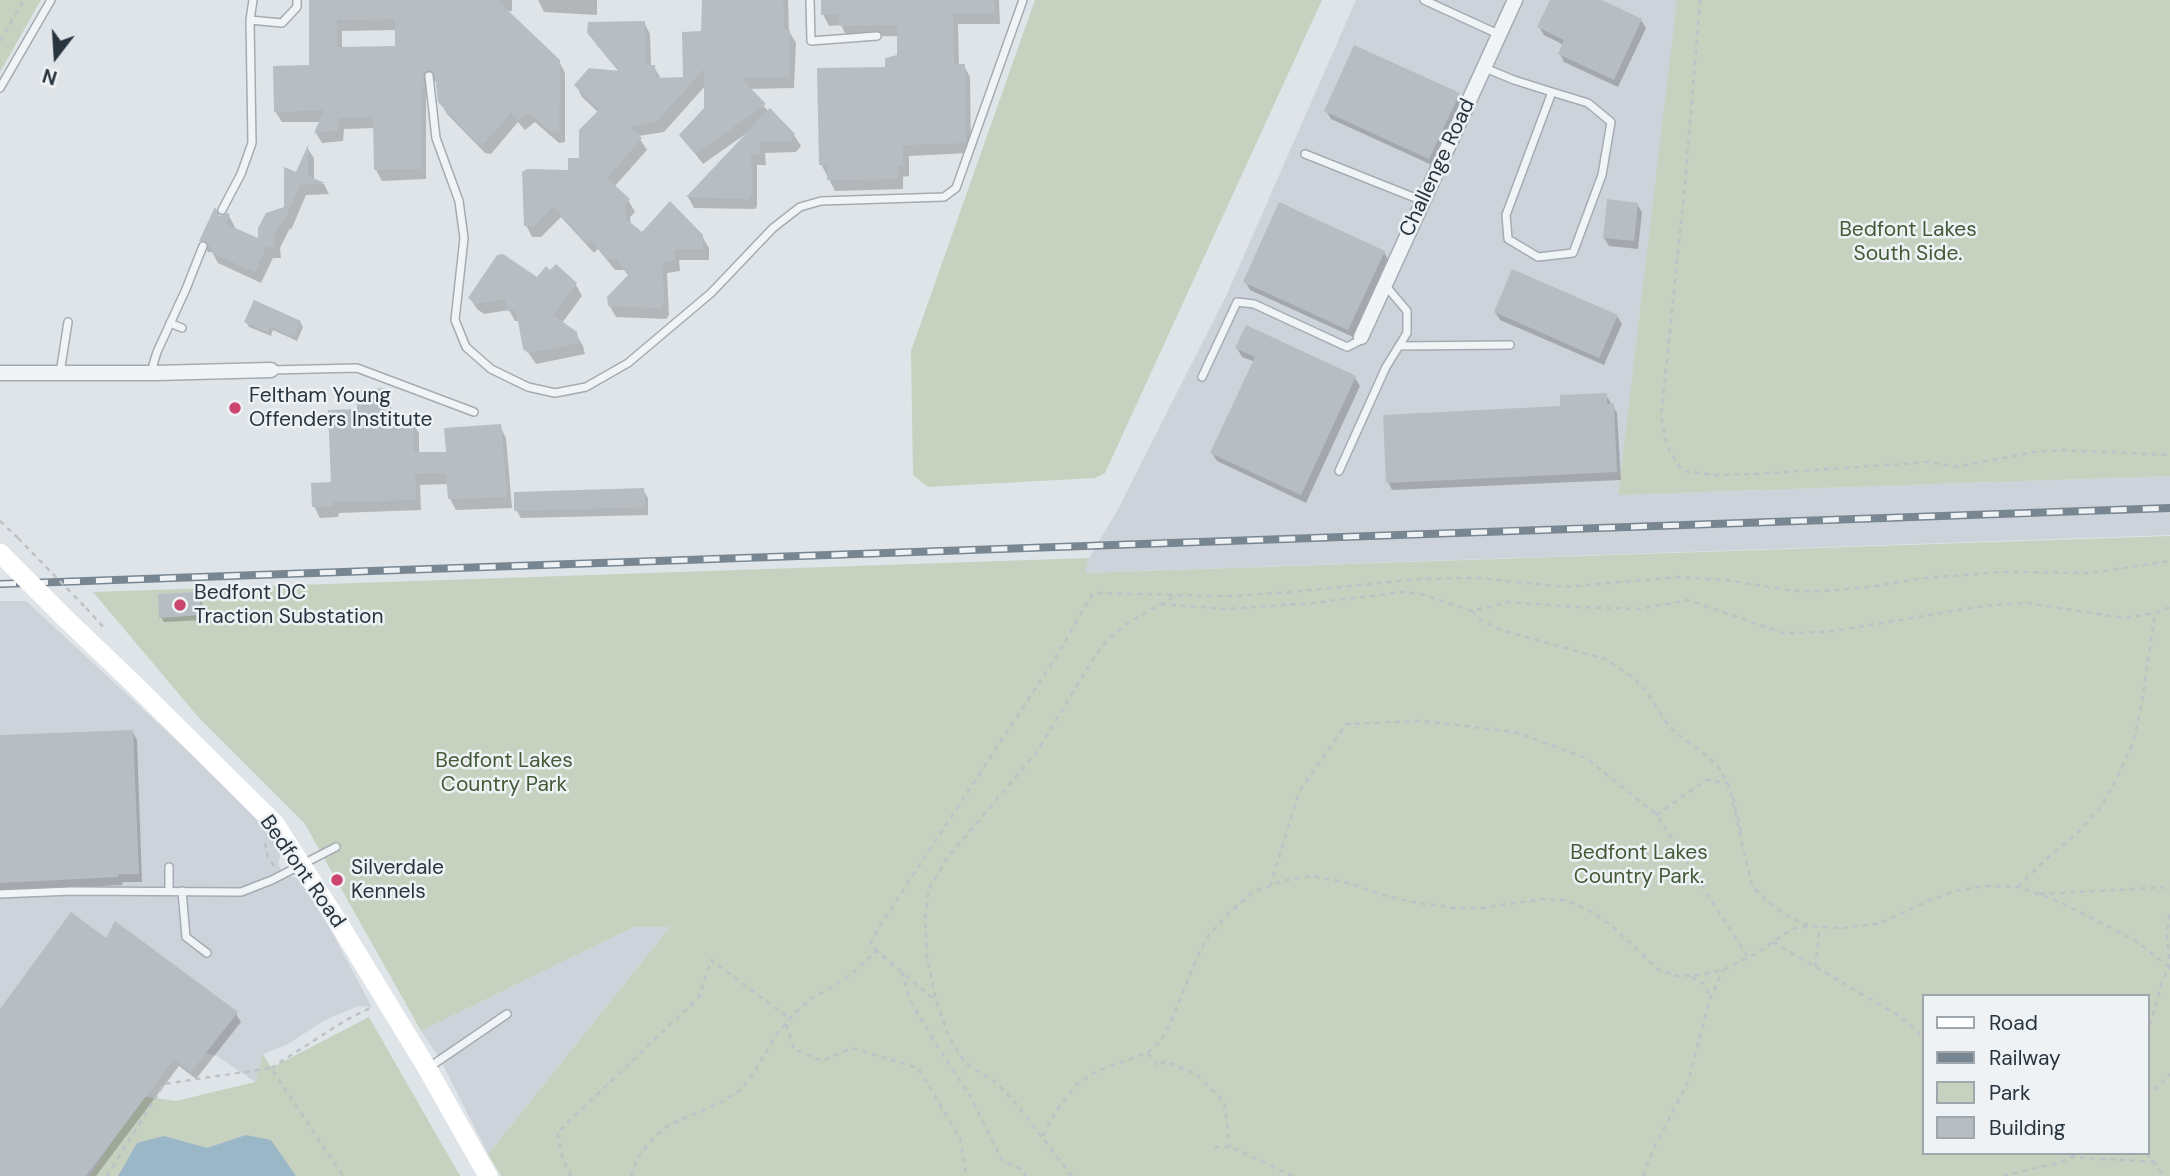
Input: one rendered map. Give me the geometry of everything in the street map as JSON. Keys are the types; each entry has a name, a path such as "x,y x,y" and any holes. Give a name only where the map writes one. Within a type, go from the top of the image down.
{"street":[{"name":"Challenge Road","path":"1362,337 1515,0"},
{"path":"0,373 271,370"},
{"name":"Bedfont Road","path":"0,553 275,824 427,1068 488,1176"}],"lane":[{"path":"0,88 51,0"},
{"path":"222,210 241,174 252,143 250,20 253,0"},
{"path":"250,20 282,23 297,7 297,0"},
{"path":"810,0 811,41 877,36"},
{"path":"429,76 436,138 459,201 464,238 455,320 466,347 491,369 528,387 555,393 586,387 628,363 711,293 774,228 800,208 821,201 944,197 956,188 1023,0"},
{"path":"1424,0 1498,34"},
{"path":"1484,68 1588,103 1611,122 1602,175 1573,253 1538,257 1508,239 1506,215 1552,92"},
{"path":"1305,154 1423,201"},
{"path":"155,373 153,365 203,246"},
{"path":"1339,471 1386,367 1407,333 1407,311 1385,285"},
{"path":"1202,377 1237,302 1254,304 1347,347 1362,337"},
{"path":"60,373 68,322"},
{"path":"170,323 182,328"},
{"path":"1399,346 1510,345"},
{"path":"271,370 357,368 474,412"},
{"path":"0,894 71,891 241,892 272,880 336,847"},
{"path":"169,867 169,891"},
{"path":"182,891 186,937 207,953"},
{"path":"427,1068 506,1014"}],"path":[{"path":"0,41 24,0"},
{"path":"1700,0 1685,184 1661,417 1667,446 1682,471 1716,475 1929,463 1955,467 2035,452 2062,450 2170,455"},
{"path":"0,521 86,608"},
{"path":"936,1001 870,944 1056,657 1093,593 1232,596 1420,579 1478,578 1564,587 1678,577 1725,580 1795,591 1821,591 1924,578 2001,572 2089,573 2170,561"},
{"path":"1161,604 1225,609 1327,602 1403,592 1421,594 1472,611 1482,621 1504,631 1605,659 1634,678 1646,691 1668,725 1719,768 1728,783 1744,848 1737,822 1728,783"},
{"path":"1072,1176 1014,1101 994,1081 965,1063 949,1037 936,1001 927,957 925,917 929,889 947,858 1036,753 1108,639 1128,623 1177,595"},
{"path":"1472,611 1509,602 1639,609 1688,600 1783,633 1828,632 1983,606 2027,603 2124,618 2155,613 2170,607"},
{"path":"2018,887 2101,807 2118,776 2133,743 2155,613"},
{"path":"1269,886 1299,792 1346,724 1422,720 1515,732 1586,758 1656,815 1748,957"},
{"path":"1656,815 1706,780 1728,783"},
{"path":"1728,783 1752,886 1785,915 1810,926"},
{"path":"1043,1136 1056,1111 1077,1084 1097,1071 1147,1053 1160,1042 1169,1027 1199,953 1209,935 1229,913 1253,892 1282,881 1312,876 1349,883 1394,898 1455,908 1482,908 1543,898 1566,900 1591,911 1612,926 1644,959 1659,970 1678,976 1723,970 1792,929 1810,926 1842,928 1881,923 1955,891 1984,886 2018,887 2058,901 2136,941 2170,968"},
{"path":"2037,894 2170,887"},
{"path":"2149,1028 2163,979 2170,968 2167,937 2170,910"},
{"path":"1815,967 1820,927"},
{"path":"1773,942 1901,1017 1922,1036"},
{"path":"631,1176 638,1157 654,1137 669,1125 739,1091 790,1019 811,999 849,976 877,951"},
{"path":"571,1176 557,1133 699,997 711,960 790,1019"},
{"path":"1643,1176 1654,1148 1688,1082 1710,999 1723,970"},
{"path":"902,972 911,1002 970,1096 1002,1160 1022,1170 1026,1176"},
{"path":"1690,976 1706,985 1710,999"},
{"path":"107,1176 164,1084 271,1068 346,1020 372,1007"},
{"path":"786,1024 794,1049 822,1061 852,1048 918,1068 960,1138 965,1176"},
{"path":"1147,1053 1158,1066 1165,1061 1196,1074 1224,1102 1230,1147"},
{"path":"271,1068 344,1176"},
{"path":"2149,1095 2170,1074"},
{"path":"1214,1147 1230,1147 1293,1176"},
{"path":"2003,1176 2062,1161 2074,1155"},
{"path":"2149,1155 2164,1176"},
{"path":"2070,1157 2154,1162"}],"shaded area":[{"path":"1356,0 1678,0 1618,495 2170,476 2170,535 1084,573 1089,558 1117,511 1227,294"},
{"path":"0,601 26,601 267,824 282,850 278,863 284,877 294,877 306,884 372,1007 358,1006 325,1020 288,1044 264,1054 255,1082 217,1056 198,1052 179,1056 155,1072 90,1176 0,1176"},
{"path":"634,927 670,927 488,1154 440,1059 421,1031"}],"green space":[{"path":"0,0 41,0 0,72"},
{"path":"1035,0 1322,0 1105,473 1095,478 928,487 913,475 911,351"},
{"name":"Bedfont Lakes South Side.","path":"1677,0 2170,0 2170,476 1618,495"},
{"name":"Bedfont Lakes Country Park.","path":"2170,536 2170,1176 501,1176 488,1154 670,927 634,927 421,1031 305,824 199,718 93,592 1089,558 1085,573"},
{"path":"369,1017 460,1176 90,1176 140,1096 176,1101 255,1082 263,1054 271,1068"}],"water":[{"path":"246,1135 271,1140 296,1176 118,1176 137,1143 164,1136 207,1148"}],"building":[{"path":"309,0 497,0 560,60 559,131 551,132 528,112 518,120 511,113 484,143 477,143 438,102 435,75 428,70 423,74 424,88 421,84 421,169 374,170 373,117 338,118 338,130 314,133 324,110 274,112 273,66 309,65","holes":["395,19 395,46 337,47 337,20"]},
{"path":"702,0 783,0 784,30 790,30 789,77 741,78 766,104 695,154 679,135 704,108 704,69 657,121 630,126 642,138 607,178 630,199 625,205 626,219 642,232 670,201 703,235 703,249 674,249 675,260 662,262 664,303 660,308 608,306 607,297 629,274 616,259 607,259 591,239 587,243 553,207 534,227 524,226 522,172 527,169 568,170 568,158 579,158 579,130 599,110 574,85 589,68 620,71 587,33 588,22 645,21 646,65 655,65 656,78 683,77 682,32 701,31"},
{"path":"821,0 994,0 995,13 953,13 954,64 965,64 966,143 903,145 903,165 898,166 897,179 827,180 827,165 819,165 817,68 885,67 885,58 897,55 897,25 839,26 838,14 821,15"},
{"path":"1550,0 1602,0 1642,19 1614,80 1558,54 1564,40 1537,27"},
{"path":"1354,45 1460,93 1429,159 1324,111"},
{"path":"770,108 795,134 790,141 760,142 760,154 751,154 752,194 748,199 686,197"},
{"path":"308,145 308,176 325,183 300,185 284,221 284,217 274,235 275,247 266,247 255,272 210,252 207,242 199,241 215,207 220,216 230,214 226,224 258,238 258,228 266,213 284,207 284,167 296,172"},
{"path":"1607,199 1638,203 1634,241 1603,238"},
{"path":"1279,202 1385,251 1348,330 1243,282"},
{"path":"503,254 537,277 546,266 550,270 556,264 577,283 553,315 577,332 579,343 528,353 523,349 516,310 507,311 505,299 476,304 468,298 497,255"},
{"path":"1512,269 1618,315 1599,358 1494,312"},
{"path":"254,300 301,321 294,337 270,326 268,332 244,322"},
{"path":"1246,325 1356,376 1301,495 1210,453 1255,357 1235,348"},
{"path":"386,388 387,421 413,420 414,452 446,452 444,428 501,424 507,497 448,499 446,473 415,474 416,500 333,502 333,506 312,507 311,483 331,482 328,410 357,409 356,390"},
{"path":"1607,393 1607,404 1614,403 1617,472 1386,483 1383,415 1560,406 1560,395"},
{"path":"644,488 645,507 514,511 514,492"},
{"name":"Bedfont DC Traction Substation","path":"200,592 201,615 159,618 158,594"},
{"path":"133,730 139,874 0,883 0,735"},
{"path":"71,912 106,938 115,921 238,1012 191,1072 174,1059 86,1176 0,1176 0,1009"}],"railway":[{"path":"0,584 2170,508"}],"place":[{"name":"Feltham Young Offenders Institute","path":"235,408"},
{"name":"Bedfont DC Traction Substation","path":"180,605"},
{"name":"Silverdale Kennels","path":"337,880"}],"park label":[{"name":"Bedfont Lakes Country Park","path":"504,773"}]}
